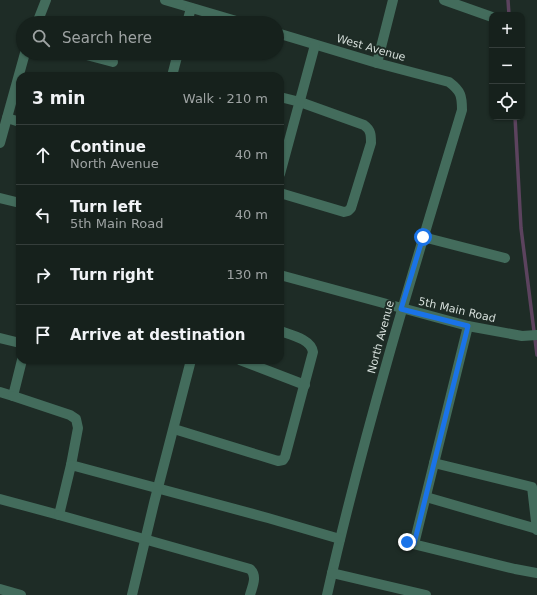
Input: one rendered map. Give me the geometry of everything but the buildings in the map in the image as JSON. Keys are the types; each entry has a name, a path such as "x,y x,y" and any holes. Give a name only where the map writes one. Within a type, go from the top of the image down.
{"street":[{"path":"40,16 46,0"},
{"path":"165,0 219,16"},
{"path":"376,63 393,0"},
{"path":"444,0 489,16"},
{"path":"189,16 192,8"},
{"name":"West Avenue","path":"284,35 376,63 449,82 457,88"},
{"path":"284,160 316,45"},
{"path":"19,72 23,60"},
{"path":"105,60 113,62"},
{"path":"173,72 176,60"},
{"path":"0,143 16,84"},
{"name":"North Avenue","path":"327,595 340,539 401,309 462,110 462,97 457,88"},
{"path":"284,98 300,102 364,125 371,133 371,143 351,208 348,211 344,212 284,194"},
{"path":"6,118 16,121"},
{"path":"0,198 16,202"},
{"path":"423,237 505,258"},
{"name":"5th Main Road","path":"284,276 468,326 522,336 537,335"},
{"path":"468,326 426,498 410,543 537,573"},
{"path":"174,429 278,461 283,460 314,352 313,348 308,342 284,333"},
{"path":"0,338 16,342"},
{"path":"13,396 21,364"},
{"path":"132,595 190,364"},
{"path":"250,364 305,385"},
{"path":"0,392 70,415 76,420 78,428 71,465 58,515"},
{"path":"426,498 537,529 532,487 434,463"},
{"path":"71,465 340,539"},
{"path":"0,499 250,570 254,572 255,576 250,595"},
{"path":"332,573 402,592 426,595"},
{"path":"0,589 21,595"}],"waterway":[{"path":"508,0 509,12"},
{"path":"515,120 521,228 537,355"}],"route":[{"path":"407,542 414,544 468,326 401,309 423,237"}]}
